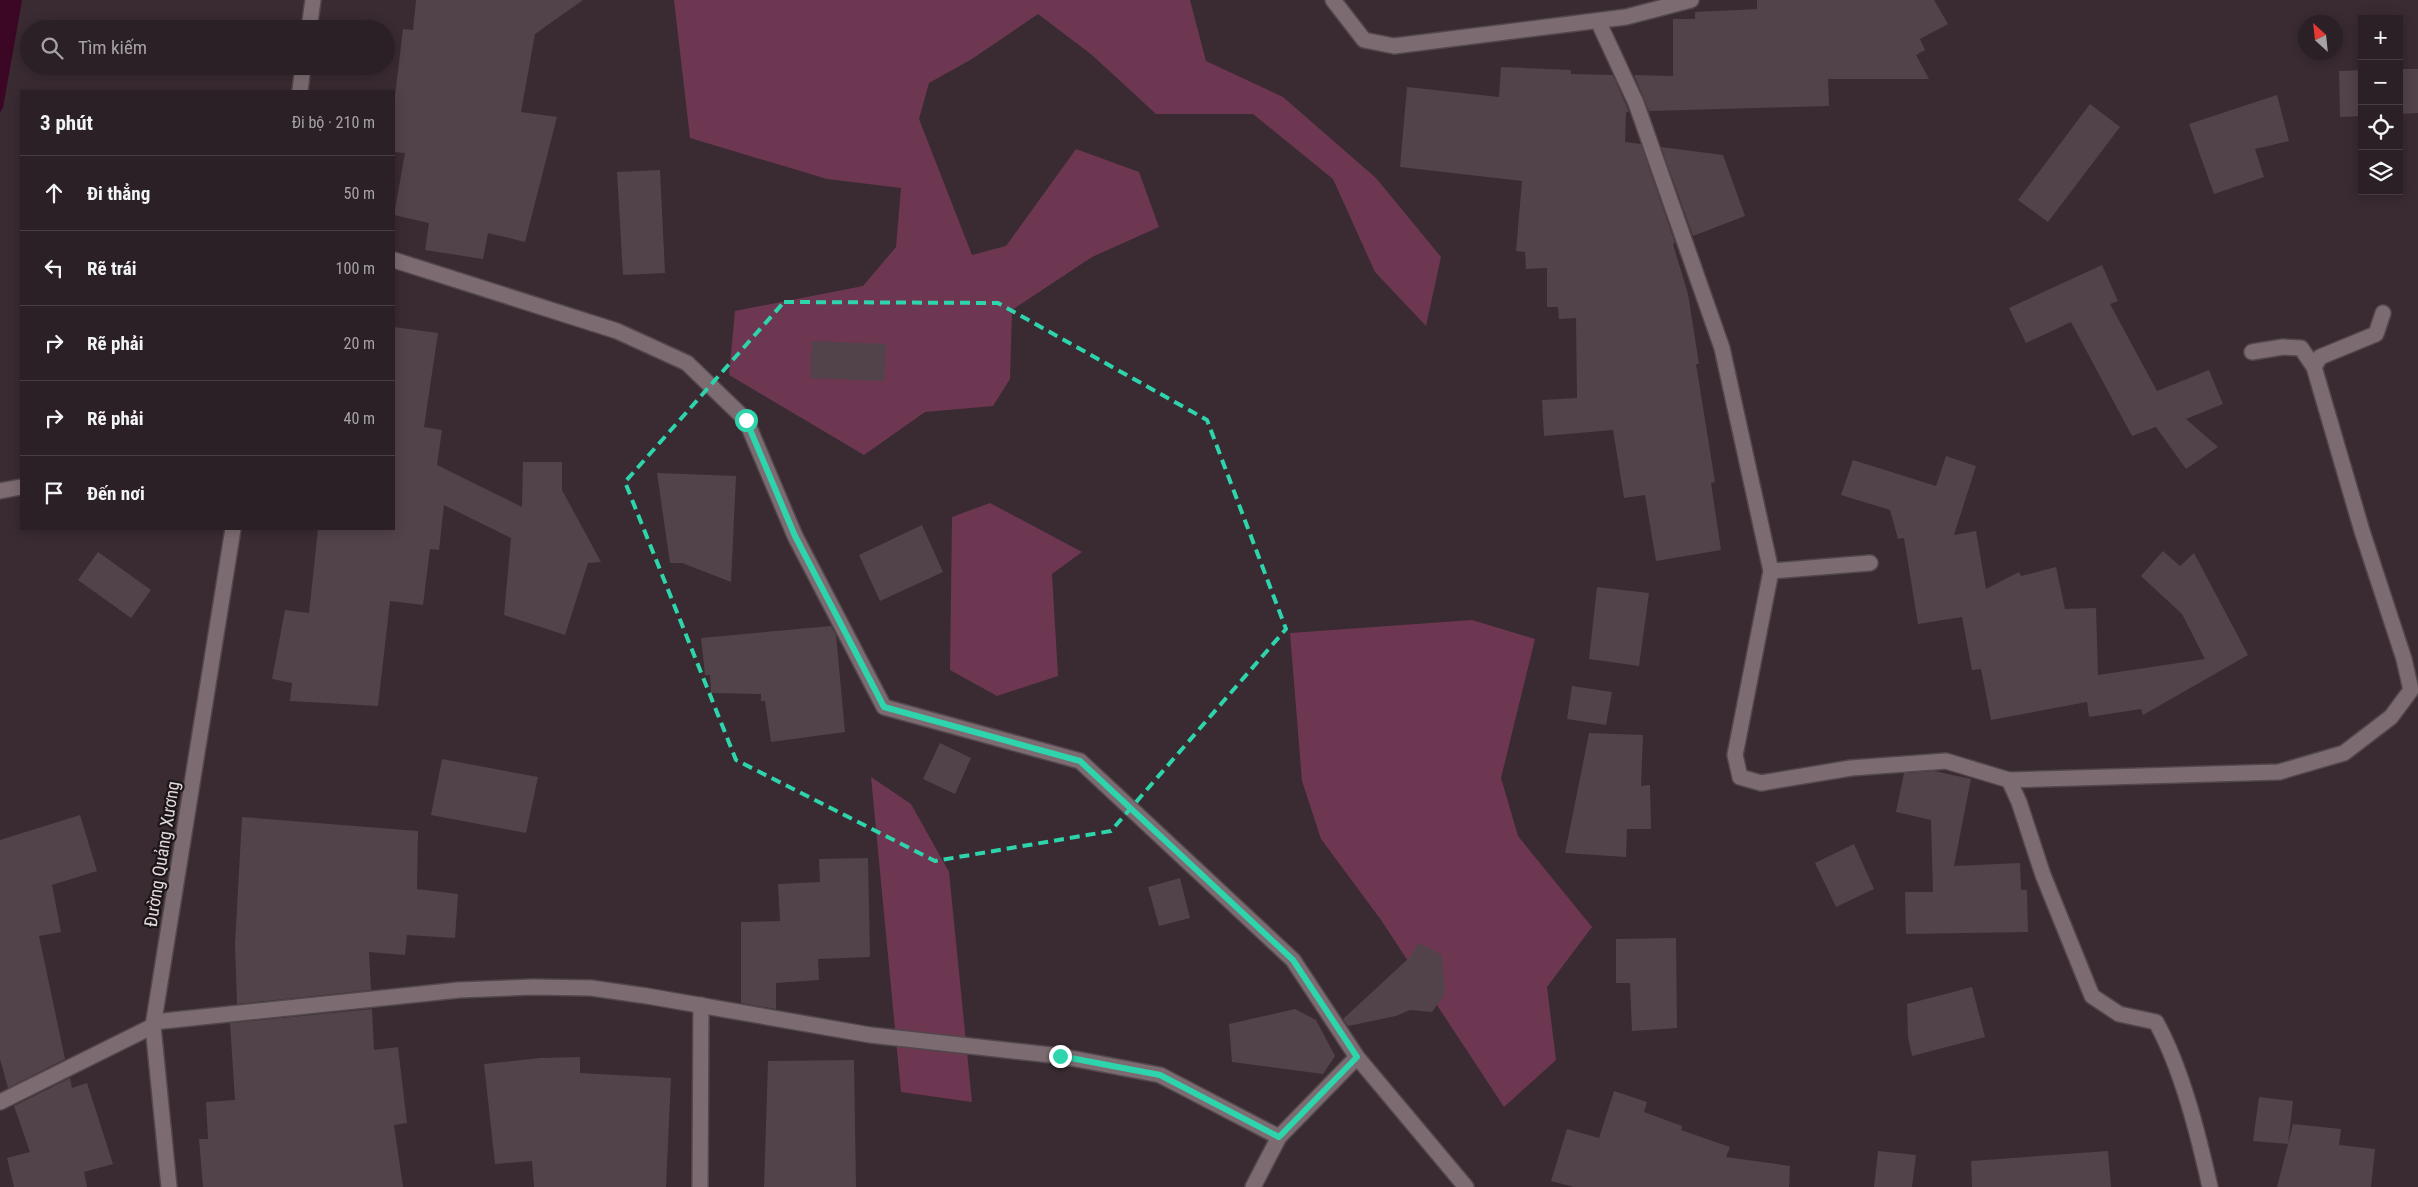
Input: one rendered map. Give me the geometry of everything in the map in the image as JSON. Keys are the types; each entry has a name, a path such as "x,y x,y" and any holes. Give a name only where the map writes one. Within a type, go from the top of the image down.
{"street":[{"path":"310,20 313,0"},
{"path":"1333,0 1364,40 1394,46 1626,17 1690,0"},
{"path":"1598,21 1636,103 1722,348 1772,571 1735,755 1740,776 1761,783 1851,768 1946,761 2009,780 2279,772 2344,753 2391,717 2411,690 2404,659 2362,531 2314,367 2301,348 2282,347 2252,352"},
{"path":"300,90 303,75"},
{"path":"395,260 617,331 687,363 746,420 795,536 884,707 1080,761 1293,960 1357,1057 1466,1187"},
{"path":"2314,367 2320,357 2376,334 2383,314"},
{"path":"0,491 20,487"},
{"name":"Đường Quảng Xương","path":"169,1187 154,1024 233,530"},
{"path":"1772,571 1870,563"},
{"path":"2009,780 2019,802 2043,875 2092,996 2119,1014 2156,1022 2166,1040 2199,1140 2210,1187"},
{"path":"0,1102 154,1024 459,990 533,987 591,988 701,1005 870,1035 1060,1056 1160,1075 1279,1137"},
{"path":"700,1187 701,1005"},
{"path":"1253,1187 1279,1137 1357,1057"}],"highlighted area":[{"path":"784,302 998,303 1207,420 1286,629 1111,831 935,861 736,760 625,482"}],"shaded area":[{"path":"0,0 22,0 3,108 0,112"},
{"path":"674,0 1190,0 1206,61 1283,97 1376,178 1441,257 1426,326 1375,272 1333,179 1253,114 1156,114 1092,55 1038,14 972,59 929,83 919,119 972,255 1006,246 1076,149 1139,172 1159,227 1092,257 1012,310 1010,379 993,406 925,412 864,455 729,375 735,311 863,286 896,247 901,188 827,179 690,138"},
{"path":"990,503 1082,552 1052,574 1058,676 997,696 950,670 952,517"},
{"path":"1472,620 1535,639 1501,778 1518,836 1592,927 1547,987 1556,1060 1504,1107 1381,920 1321,839 1302,781 1290,633"},
{"path":"871,777 911,804 949,872 972,1102 901,1092"}],"building":[{"path":"416,0 583,0 535,34 521,112 557,117 525,242 488,233 483,259 425,250 429,223 395,215 405,153 395,152 395,96 403,29 413,30"},
{"path":"1757,0 1934,0 1948,24 1920,39 1925,50 1916,55 1929,79 1828,79 1829,106 1649,111 1634,75 1673,76 1673,19 1695,19 1695,12 1757,9"},
{"path":"1501,67 1571,70 1571,74 1613,75 1629,112 1626,112 1625,142 1641,144 1675,243 1673,244 1688,294 1699,364 1696,364 1715,482 1711,483 1721,550 1656,561 1645,495 1624,498 1613,430 1544,436 1542,400 1577,398 1576,318 1559,319 1558,307 1547,307 1547,268 1526,269 1525,252 1516,251 1522,181 1400,167 1407,87 1499,97"},
{"path":"2403,69 2418,69 2418,113 2403,114"},
{"path":"2358,70 2358,116 2340,117 2339,71"},
{"path":"2277,95 2289,141 2255,149 2264,177 2214,194 2189,124"},
{"path":"2090,104 2120,127 2048,222 2018,200"},
{"path":"1661,147 1723,155 1745,216 1693,236"},
{"path":"660,170 665,273 623,275 617,172"},
{"path":"2102,265 2118,301 2110,304 2157,391 2209,370 2223,404 2186,419 2218,447 2186,469 2156,427 2132,436 2071,322 2026,343 2009,308"},
{"path":"395,327 438,333 424,427 442,430 437,465 522,507 523,462 562,462 562,490 601,562 588,563 565,635 504,615 511,538 444,505 439,550 430,549 423,605 390,601 378,706 290,701 292,683 272,679 285,610 309,613 318,530 395,530"},
{"path":"812,341 886,344 884,381 810,378"},
{"path":"1946,456 1976,466 1954,535 1976,531 1986,589 2019,572 2021,576 2056,567 2065,609 2096,608 2098,675 2205,659 2182,614 2141,576 2163,551 2180,566 2194,553 2248,655 2143,715 2141,709 2089,717 2087,702 1991,720 1981,669 1972,670 1962,617 1918,624 1904,538 1898,539 1890,510 1841,495 1853,460 1936,486"},
{"path":"657,473 736,476 731,582 682,563 670,563"},
{"path":"922,525 943,572 880,601 859,555"},
{"path":"98,552 151,590 131,618 78,580"},
{"path":"1597,587 1649,593 1639,666 1589,659"},
{"path":"831,626 836,635 845,732 771,742 765,701 761,701 761,694 711,693 710,675 705,675 701,638"},
{"path":"1572,686 1612,692 1606,725 1567,719"},
{"path":"1589,733 1643,735 1641,786 1650,785 1651,829 1627,829 1626,857 1565,853"},
{"path":"940,743 971,758 955,794 923,779"},
{"path":"442,759 538,777 526,833 431,815"},
{"path":"1934,771 1971,779 1954,866 2020,863 2021,890 2027,890 2028,932 1906,934 1905,892 1933,892 1931,820 1896,812 1904,773"},
{"path":"80,815 97,871 52,885 61,932 39,936 65,1059 8,1088 0,1059 0,840"},
{"path":"242,817 418,831 417,889 458,894 455,938 407,935 405,955 369,952 371,990 237,1004 235,944"},
{"path":"1854,844 1874,889 1836,907 1815,863"},
{"path":"868,858 870,957 818,959 819,980 776,983 776,1009 741,1003 741,922 780,921 778,884 820,882 819,859"},
{"path":"1180,878 1190,918 1159,926 1148,887"},
{"path":"1676,938 1677,1028 1632,1031 1630,983 1616,983 1616,939"},
{"path":"1419,943 1442,955 1445,994 1432,1012 1410,1010 1396,1016 1348,1026 1343,1019 1409,958"},
{"path":"1972,987 1985,1037 1912,1056 1908,1037 1907,1004"},
{"path":"372,1009 374,1050 398,1047 407,1123 394,1125 403,1187 203,1187 199,1139 208,1139 206,1102 235,1100 230,1023"},
{"path":"1295,1009 1316,1020 1335,1056 1323,1074 1232,1062 1229,1024"},
{"path":"580,1057 580,1073 671,1078 666,1187 534,1187 532,1161 495,1164 484,1064 540,1058"},
{"path":"854,1060 856,1187 764,1187 768,1061"},
{"path":"70,1078 72,1088 87,1083 113,1164 84,1172 87,1187 14,1187 7,1158 30,1152 14,1106"},
{"path":"1614,1091 1647,1102 1644,1112 1682,1126 1681,1130 1730,1147 1726,1157 1790,1166 1789,1187 1574,1187 1551,1181 1567,1129 1599,1138"},
{"path":"2259,1097 2293,1101 2288,1144 2253,1141"},
{"path":"2293,1124 2341,1129 2339,1145 2375,1149 2371,1187 2277,1187"},
{"path":"1878,1151 1916,1155 1912,1187 1874,1187"},
{"path":"2108,1151 2111,1187 1972,1187 1971,1161"}],"route":[{"path":"746,420 795,536 884,707 1080,761 1293,960 1357,1057 1279,1137 1160,1075 1060,1056"}]}
